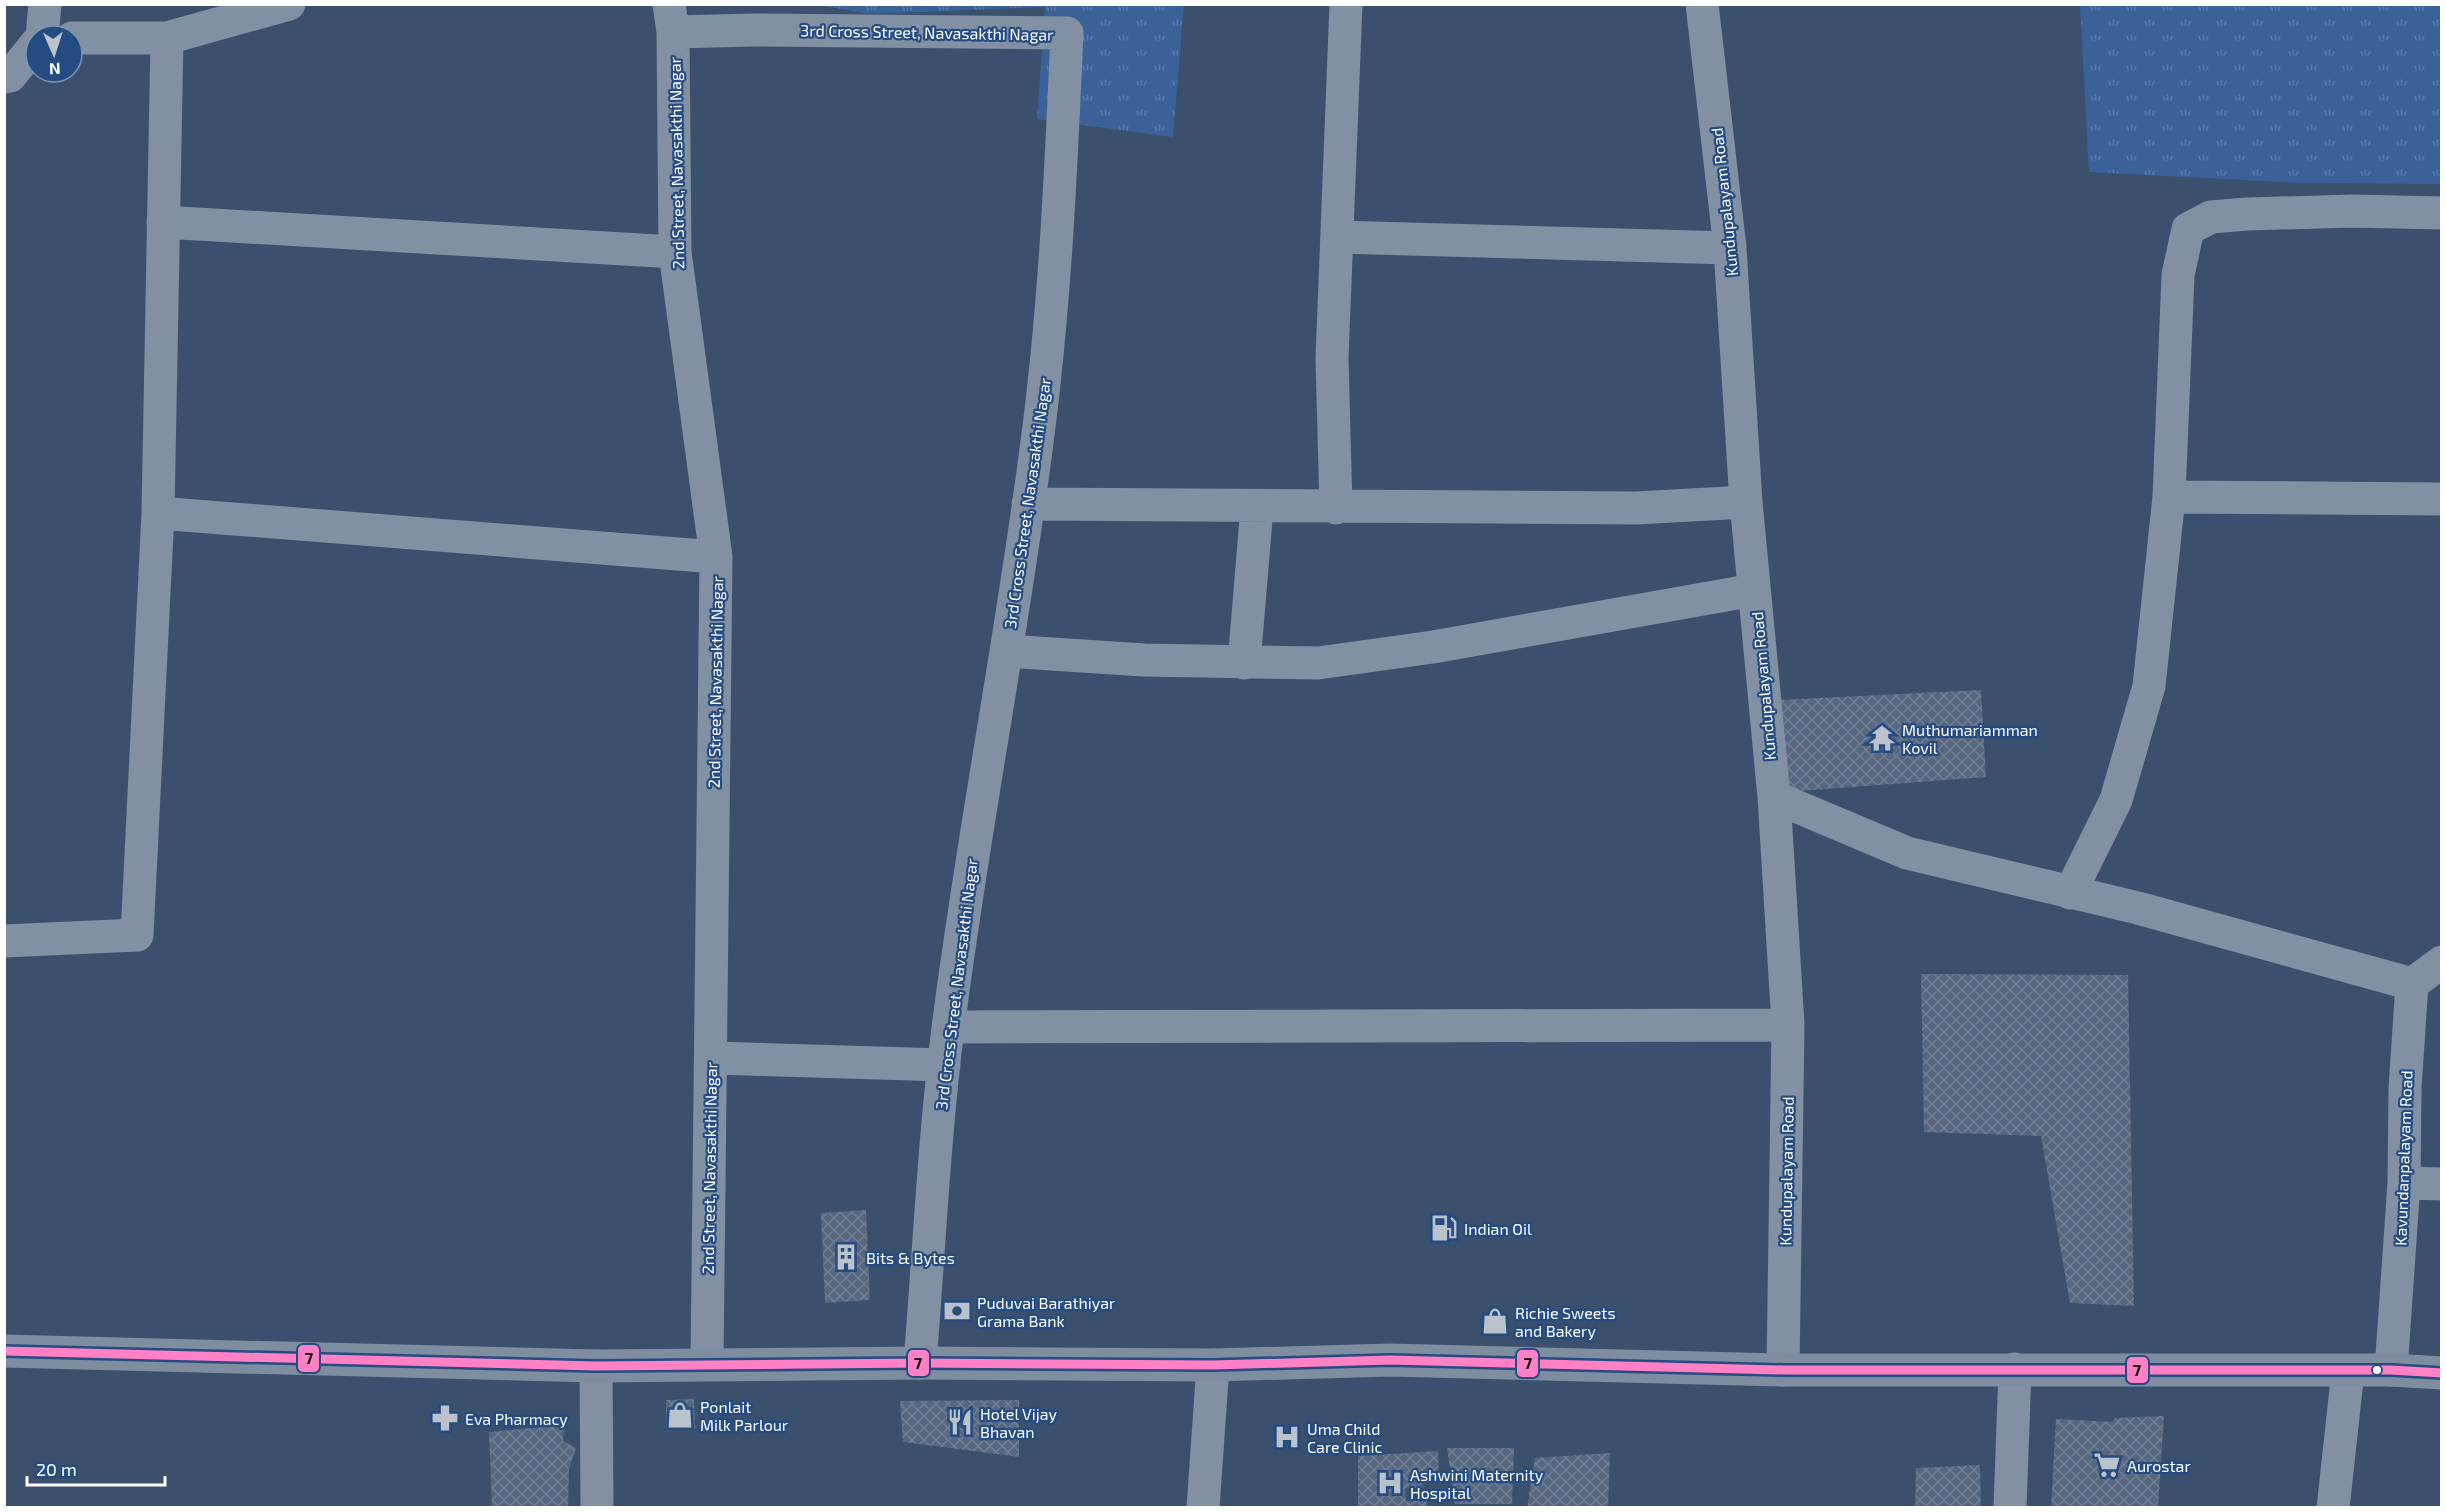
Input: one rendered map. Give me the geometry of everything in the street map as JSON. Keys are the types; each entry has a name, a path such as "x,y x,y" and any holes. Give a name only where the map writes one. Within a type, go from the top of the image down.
{"main road":[{"path":"4,1351 596,1366 707,1363 1213,1365 1390,1360 1783,1370 2391,1370 2442,1373"}],"street":[{"path":"43,24 45,4"},
{"path":"84,38 167,39 289,4"},
{"path":"1336,508 1332,358 1346,4"},
{"name":"Kundupalayam Road","path":"1702,4 1730,248 1746,502 1774,797 1788,1025 1783,1370"},
{"name":"2nd Street, Navasakthi Nagar","path":"671,18 675,252 716,557 707,1363"},
{"name":"3rd Cross Street, Navasakthi Nagar","path":"671,18 764,30 1067,33 1058,242 1038,441 968,880 944,1065 920,1363"},
{"path":"4,941 137,935 158,513 167,39"},
{"path":"7,77 24,58"},
{"path":"2070,893 2116,800 2149,686 2169,497 2178,275 2188,229 2211,217 2247,214 2353,211 2442,213"},
{"path":"163,222 675,252"},
{"path":"1337,237 1730,248"},
{"path":"2169,497 2442,499"},
{"path":"1028,504 1336,508 1636,508 1746,502"},
{"path":"1244,663 1257,507"},
{"path":"158,513 716,557"},
{"path":"1006,651 1144,660 1318,663 1433,647 1754,590"},
{"path":"1774,797 1907,853 2138,908 2412,984 2442,962"},
{"name":"Kavundanpalayam Road","path":"2391,1370 2404,1183 2405,1088 2412,984"},
{"path":"949,1027 1788,1025"},
{"path":"711,1058 944,1065"},
{"path":"2404,1183 2442,1184"},
{"path":"1203,1508 1213,1365"},
{"path":"596,1366 597,1508"},
{"path":"2010,1508 2015,1370"},
{"path":"2333,1508 2349,1371"}],"green space":[{"path":"825,5 1184,5 1173,137 1037,119 1045,7 869,14"},
{"path":"2080,5 2441,5 2441,184 2300,183 2089,172"}],"building":[{"name":"Muthumariamman Kovil","path":"1981,690 1986,777 1786,792 1777,700"},
{"path":"1921,974 2128,975 2134,1306 2070,1303 2041,1136 1924,1132"},
{"name":"Bits & Bytes","path":"866,1210 870,1300 825,1303 821,1213"},
{"name":"Ponlait Milk Parlour","path":"694,1399 695,1429 666,1429 666,1400"},
{"name":"Hotel Vijay Bhavan","path":"1019,1400 1019,1457 903,1442 900,1401"},
{"name":"Aurostar","path":"2164,1416 2158,1508 2051,1508 2056,1419 2112,1422 2115,1418"},
{"path":"565,1425 563,1441 576,1448 569,1469 568,1508 492,1508 489,1432"},
{"path":"1447,1448 1514,1448 1512,1504 1455,1504"},
{"name":"Ashwini Maternity Hospital","path":"1438,1451 1439,1479 1422,1478 1423,1488 1405,1488 1406,1501 1427,1501 1427,1508 1358,1508 1358,1456"},
{"path":"1610,1453 1608,1508 1527,1508 1535,1458"},
{"path":"1980,1465 1981,1508 1915,1508 1916,1468"}],"transit line":[{"name":"7","path":"4,1351 596,1366 920,1363 1213,1365 1390,1360 1783,1370 2391,1370 2442,1373"}],"place":[{"name":"Muthumariamman Kovil","path":"1882,738"},
{"name":"Indian Oil","path":"1444,1228"},
{"name":"Bits & Bytes","path":"846,1257"},
{"name":"Puduvai Barathiyar Grama Bank","path":"957,1311"},
{"name":"Richie Sweets and Bakery","path":"1495,1321"},
{"name":"Ponlait Milk Parlour","path":"680,1415"},
{"name":"Eva Pharmacy","path":"445,1418"},
{"name":"Hotel Vijay Bhavan","path":"960,1422"},
{"name":"Uma Child Care Clinic","path":"1287,1437"},
{"name":"Aurostar","path":"2107,1465"},
{"name":"Ashwini Maternity Hospital","path":"1390,1483"}]}
